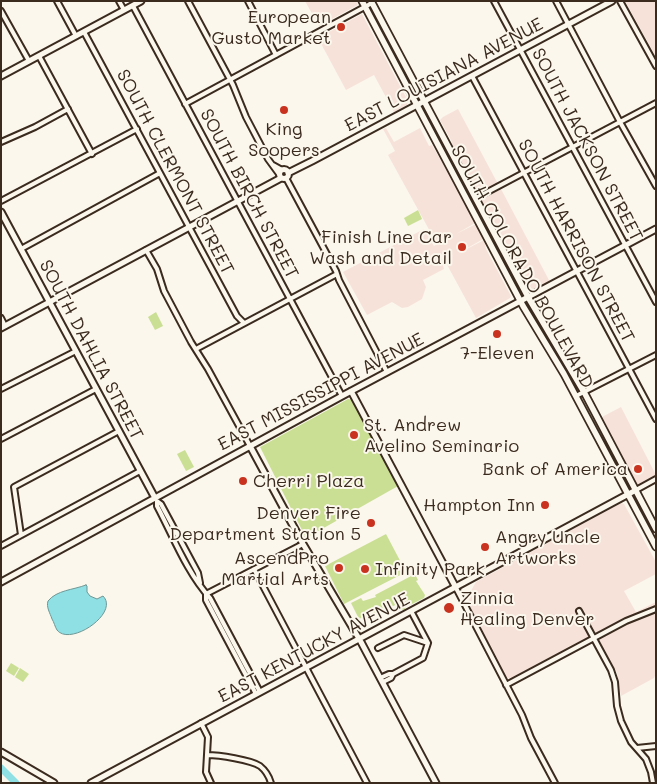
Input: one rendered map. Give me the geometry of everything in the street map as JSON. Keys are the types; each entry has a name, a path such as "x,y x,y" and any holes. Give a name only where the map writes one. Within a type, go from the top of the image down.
{"main road":[{"name":"SOUTH COLORADO BOULEVARD","path":"372,2 528,297 584,392 656,529"},
{"name":"SOUTH COLORADO BOULEVARD","path":"364,4 521,301 576,396 656,547"}],"street":[{"path":"57,1 76,36"},
{"path":"119,1 124,10"},
{"path":"1,76 141,1"},
{"path":"188,1 230,80 242,110 273,165 283,175 337,274 387,372"},
{"path":"248,1 276,55"},
{"name":"SOUTH JACKSON STREET","path":"494,1 656,302"},
{"path":"556,1 656,186"},
{"name":"EAST LOUISIANA AVENUE","path":"3,327 283,175 612,1"},
{"path":"620,1 656,66"},
{"path":"185,104 276,55 364,4 372,2"},
{"name":"SOUTH BIRCH STREET","path":"132,6 342,396"},
{"path":"1,10 29,61"},
{"name":"SOUTH CLERMONT STREET","path":"84,32 237,316 244,323"},
{"path":"39,56 92,154"},
{"name":"SOUTH HARRISON STREET","path":"472,76 656,419"},
{"path":"476,198 656,103"},
{"path":"1,142 35,127 68,109"},
{"path":"1,201 137,129"},
{"path":"21,249 160,173"},
{"name":"SOUTH DAHLIA STREET","path":"1,212 156,500 157,506 194,576 206,594 206,600 258,693"},
{"name":"EAST MISSISSIPPI AVENUE","path":"1,582 156,500 351,391 656,230"},
{"path":"146,250 157,269 164,291 303,544 359,638 436,783"},
{"path":"196,349 337,274"},
{"path":"1,318 3,327"},
{"path":"1,389 76,351"},
{"path":"576,396 656,355"},
{"path":"1,431 3,438 96,389"},
{"path":"351,391 455,586 555,783"},
{"path":"21,535 14,487 119,431"},
{"path":"1,546 140,471"},
{"name":"EAST KENTUCKY AVENUE","path":"90,783 656,480"},
{"path":"206,594 303,544"},
{"path":"254,569 367,783"},
{"path":"506,685 594,638 656,609"},
{"path":"381,680 389,674 393,674 423,658 428,642 411,611"},
{"path":"579,611 614,678 617,706 621,721 629,739 648,764 653,783"},
{"path":"378,648 404,635 428,642"},
{"path":"201,724 208,737 206,772 212,783"},
{"path":"637,748 656,746"},
{"path":"1,752 54,783"},
{"path":"207,754 259,765 268,775 271,783"}],"shaded area":[{"path":"305,1 356,1 358,5 319,26"},
{"path":"625,1 656,1 656,57"},
{"path":"362,14 408,101 407,105 394,112 374,75 346,90 318,38"},
{"path":"458,109 498,184 479,194 453,149 452,142 440,120"},
{"path":"386,128 394,142 420,128 429,146 432,145 477,222 456,234 478,223 485,238 457,254 484,240 486,249 511,296 510,298 476,318 445,261 442,262 444,269 423,280 426,287 422,299 408,307 402,308 392,302 367,315 343,272 424,229 434,246 437,244 388,155 395,151 383,129"},
{"path":"501,189 550,282 532,291 530,291 508,246 504,244 482,204 482,198"},
{"path":"621,407 656,475 637,486 602,417"},
{"path":"621,503 624,504 656,562 656,574 624,591 636,612 656,602 656,673 654,678 621,696 617,673 596,634 512,678 508,678 504,675 482,634 469,603 468,596 476,582"}],"green space":[{"path":"418,210 422,219 408,226 404,218"},
{"path":"156,312 163,326 155,330 148,317"},
{"name":"Infinity Park","path":"348,399 353,400 398,486 306,538 260,447"},
{"path":"185,450 194,467 186,471 177,454"},
{"name":"Infinity Park","path":"386,534 406,572 344,604 325,566"},
{"path":"415,574 418,580 416,581 425,595 424,598 406,607 404,610 401,609 399,603 365,621 363,617 359,619 351,603 361,598 363,601 376,597 375,595"},
{"path":"11,663 19,668 14,676 6,671"},
{"path":"20,668 29,674 23,682 15,677"}],"water":[{"path":"86,585 90,596 97,599 103,596 106,603 105,611 91,626 82,631 63,634 57,630 48,610 48,601 61,592"}],"waterway":[{"path":"1,768 16,783"}],"place":[{"name":"European Gusto Market","path":"341,27"},
{"name":"King Soopers","path":"284,110"},
{"name":"Finish Line Car Wash and Detail","path":"462,247"},
{"name":"7-Eleven","path":"497,334"},
{"name":"St. Andrew Avelino Seminario","path":"354,435"},
{"name":"Bank of America","path":"638,469"},
{"name":"Cherri Plaza","path":"243,481"},
{"name":"Hampton Inn","path":"545,505"},
{"name":"Denver Fire Department Station 5","path":"371,523"},
{"name":"Angry Uncle Artworks","path":"485,547"},
{"name":"AscendPro Martial Arts","path":"339,568"},
{"name":"Infinity Park","path":"365,569"},
{"name":"Zinnia Healing Denver","path":"449,608"}]}
